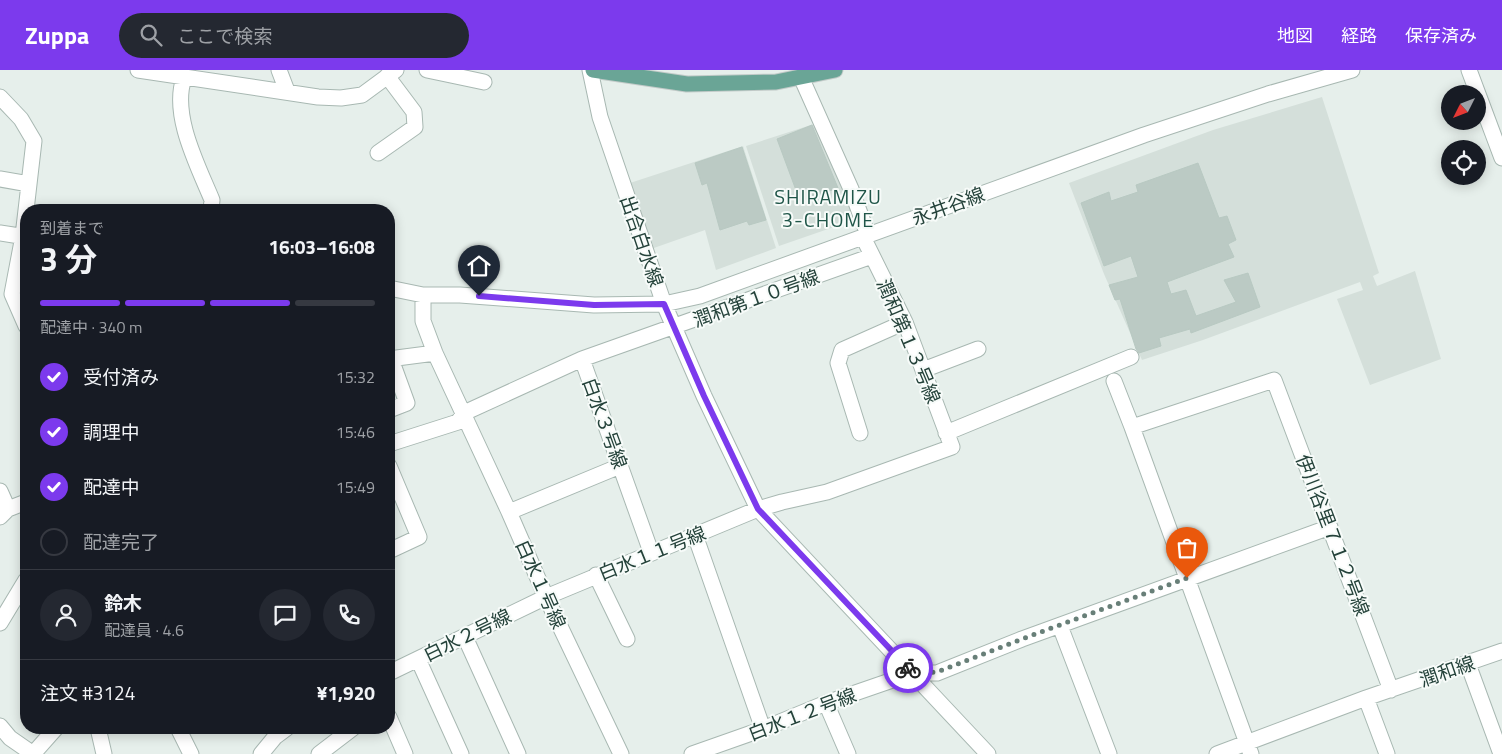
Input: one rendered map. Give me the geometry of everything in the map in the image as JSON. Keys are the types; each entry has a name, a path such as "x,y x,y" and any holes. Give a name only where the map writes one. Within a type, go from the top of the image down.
{"main road":[{"path":"591,70 687,84 776,82 835,70"}],"street":[{"path":"138,70 333,98 362,95 391,73 414,112 415,127 378,154"},
{"path":"279,70 287,91"},
{"path":"427,70 484,82"},
{"name":"出合白水線","path":"591,70 603,126 664,304 704,396 758,509 988,754"},
{"name":"永井谷線","path":"395,289 423,295 460,295 594,305 664,304 700,296 1144,135 1268,94 1352,70"},
{"path":"1469,70 1502,158"},
{"name":"潤和第１３号線","path":"801,77 851,189 872,256 905,322 949,440"},
{"path":"184,78 181,87 183,126 212,200 212,204"},
{"path":"0,97 21,119 34,141 27,204"},
{"path":"0,116 21,119"},
{"path":"0,180 29,184"},
{"path":"0,233 20,235"},
{"path":"20,251 6,293 20,316"},
{"name":"潤和第１０号線","path":"582,359 872,256"},
{"path":"748,279 756,298"},
{"name":"白水１号線","path":"423,295 423,321 436,353 546,597 621,754"},
{"path":"860,433 838,363 842,350 905,322"},
{"path":"923,370 978,349"},
{"path":"395,358 436,353"},
{"name":"白水１１号線","path":"546,597 758,509 827,492 949,440 1131,357"},
{"name":"白水３号線","path":"395,442 458,422 464,413 582,359 651,552"},
{"path":"395,372 407,403 395,408"},
{"name":"伊川谷里７１２号線","path":"1132,427 1274,380 1391,690"},
{"path":"1114,381 1249,748"},
{"path":"509,512 620,466"},
{"path":"395,480 419,537 395,548"},
{"path":"0,491 4,513 20,505"},
{"name":"白水１２号線","path":"692,754 763,729 826,703 913,673 937,672 1187,578 1330,527"},
{"path":"695,535 763,729"},
{"path":"596,575 627,639"},
{"path":"0,623 20,590"},
{"name":"白水２号線","path":"395,670 546,597"},
{"path":"1060,626 1109,754"},
{"path":"465,637 518,754"},
{"name":"潤和線","path":"1217,754 1249,748 1366,698 1502,652"},
{"path":"418,659 461,754"},
{"path":"1468,664 1501,754"},
{"path":"1366,698 1388,754"},
{"path":"826,703 848,754"},
{"path":"0,726 10,738 33,754 51,734"},
{"path":"395,731 405,754"},
{"path":"99,734 104,754"},
{"path":"181,734 190,754"},
{"path":"261,754 275,734"},
{"path":"319,754 345,734"}],"shaded area":[{"path":"1322,97 1379,273 1373,276 1377,286 1415,271 1441,359 1370,385 1337,299 1363,290 1360,282 1203,340 1142,360 1104,274 1069,183 1213,130"},
{"path":"814,124 857,219 779,246 746,146"},
{"path":"743,146 776,248 716,270 705,230 651,249 630,183"}],"building":[{"path":"812,125 838,188 800,201 777,139"},
{"path":"742,147 766,220 749,225 747,221 720,230 707,183 702,185 695,163"},
{"path":"1198,163 1219,218 1227,216 1236,240 1228,244 1234,257 1167,282 1171,294 1186,290 1196,316 1236,302 1224,280 1248,273 1260,307 1191,333 1190,329 1159,338 1161,346 1139,353 1136,349 1120,299 1115,300 1109,285 1138,277 1131,256 1104,266 1081,203 1109,192 1111,201 1138,192 1136,185"}],"way so far":[{"path":"908,668 913,673 937,672 1187,578"}],"district":[{"name":"SHIRAMIZU 3-CHOME","path":"828,208"}],"route":[{"path":"479,296 594,305 664,304 704,396 758,509 908,668"}]}
